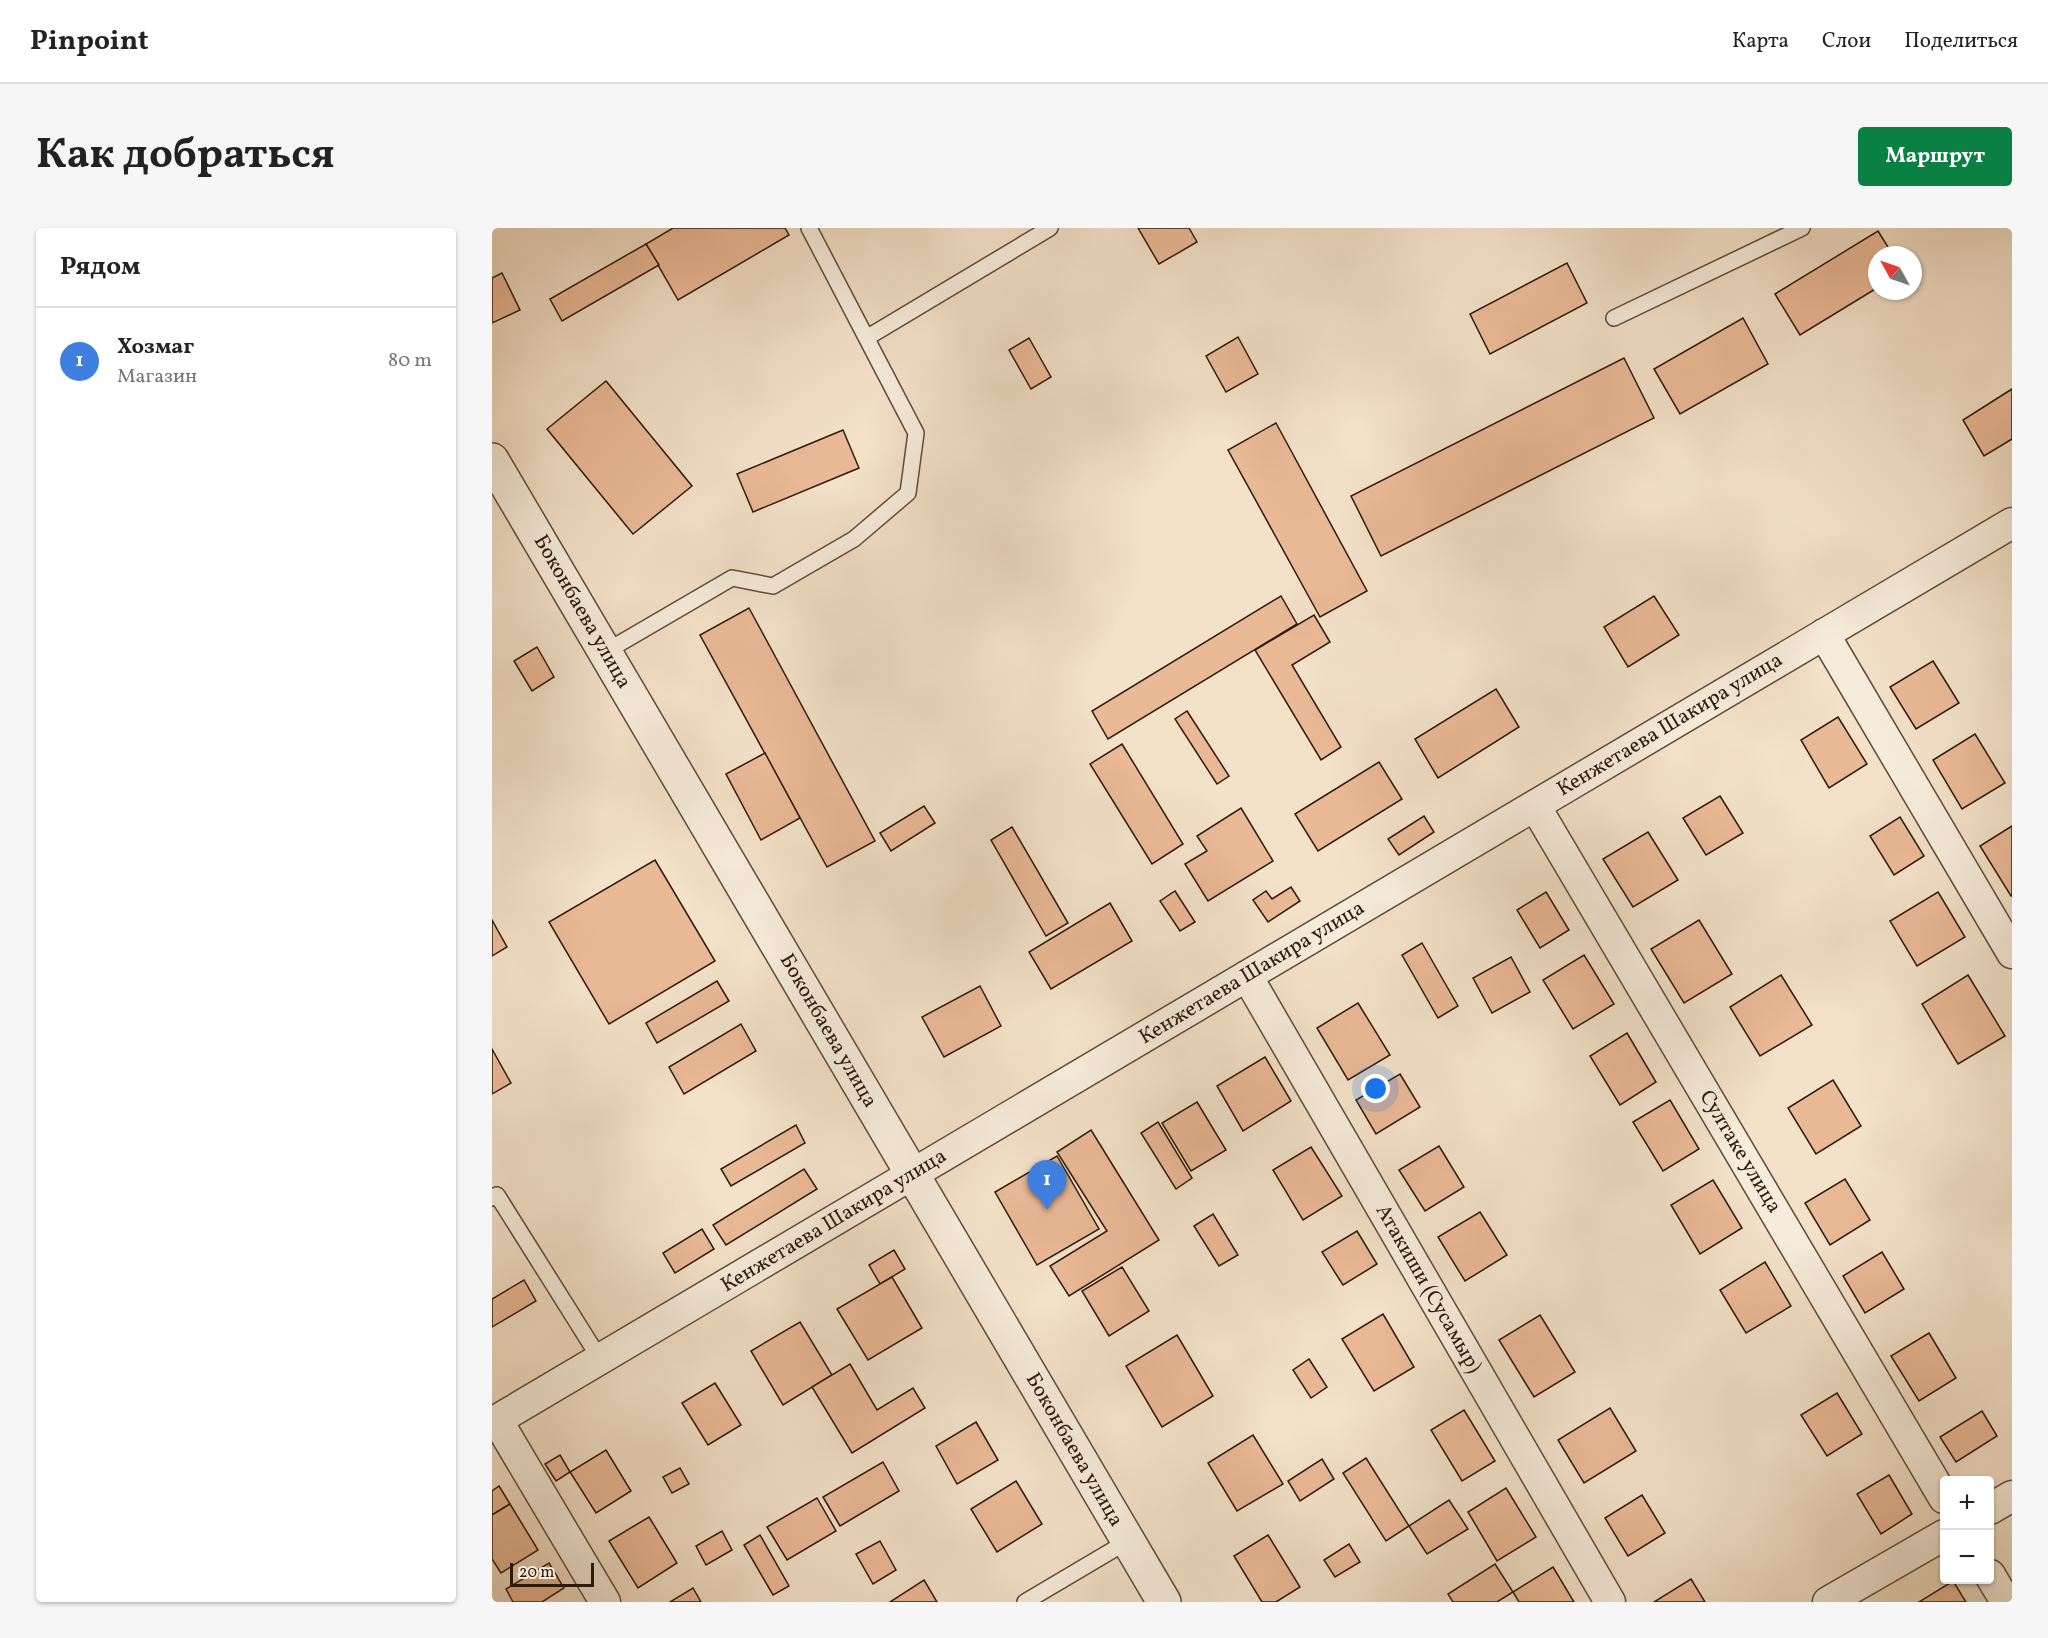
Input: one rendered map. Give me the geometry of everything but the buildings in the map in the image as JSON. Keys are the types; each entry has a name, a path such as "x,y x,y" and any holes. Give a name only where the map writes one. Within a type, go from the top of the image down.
{"street":[{"name":"Боконбаева улица","path":"492,460 1164,1602"},
{"name":"Кенжетаева Шакира улица","path":"494,1421 2012,523"},
{"path":"1824,634 2012,953"},
{"name":"Султаке улица","path":"1535,806 1940,1491"},
{"name":"Атакиши (Сусамыр)","path":"1247,976 1610,1602"},
{"path":"494,1421 605,1602"},
{"path":"1994,1506 2012,1496"},
{"path":"1828,1602 1940,1537"},
{"path":"1994,1583 2006,1602"}],"lane":[{"path":"605,652 732,578 772,586 854,539 908,493 916,433 868,337 809,228"},
{"path":"868,337 1050,228"},
{"path":"1614,318 1802,228"},
{"path":"492,1198 497,1195 600,1359"},
{"path":"1025,1602 1128,1542"}],"place":[{"name":"Хозмаг","path":"1047,1210"}]}
